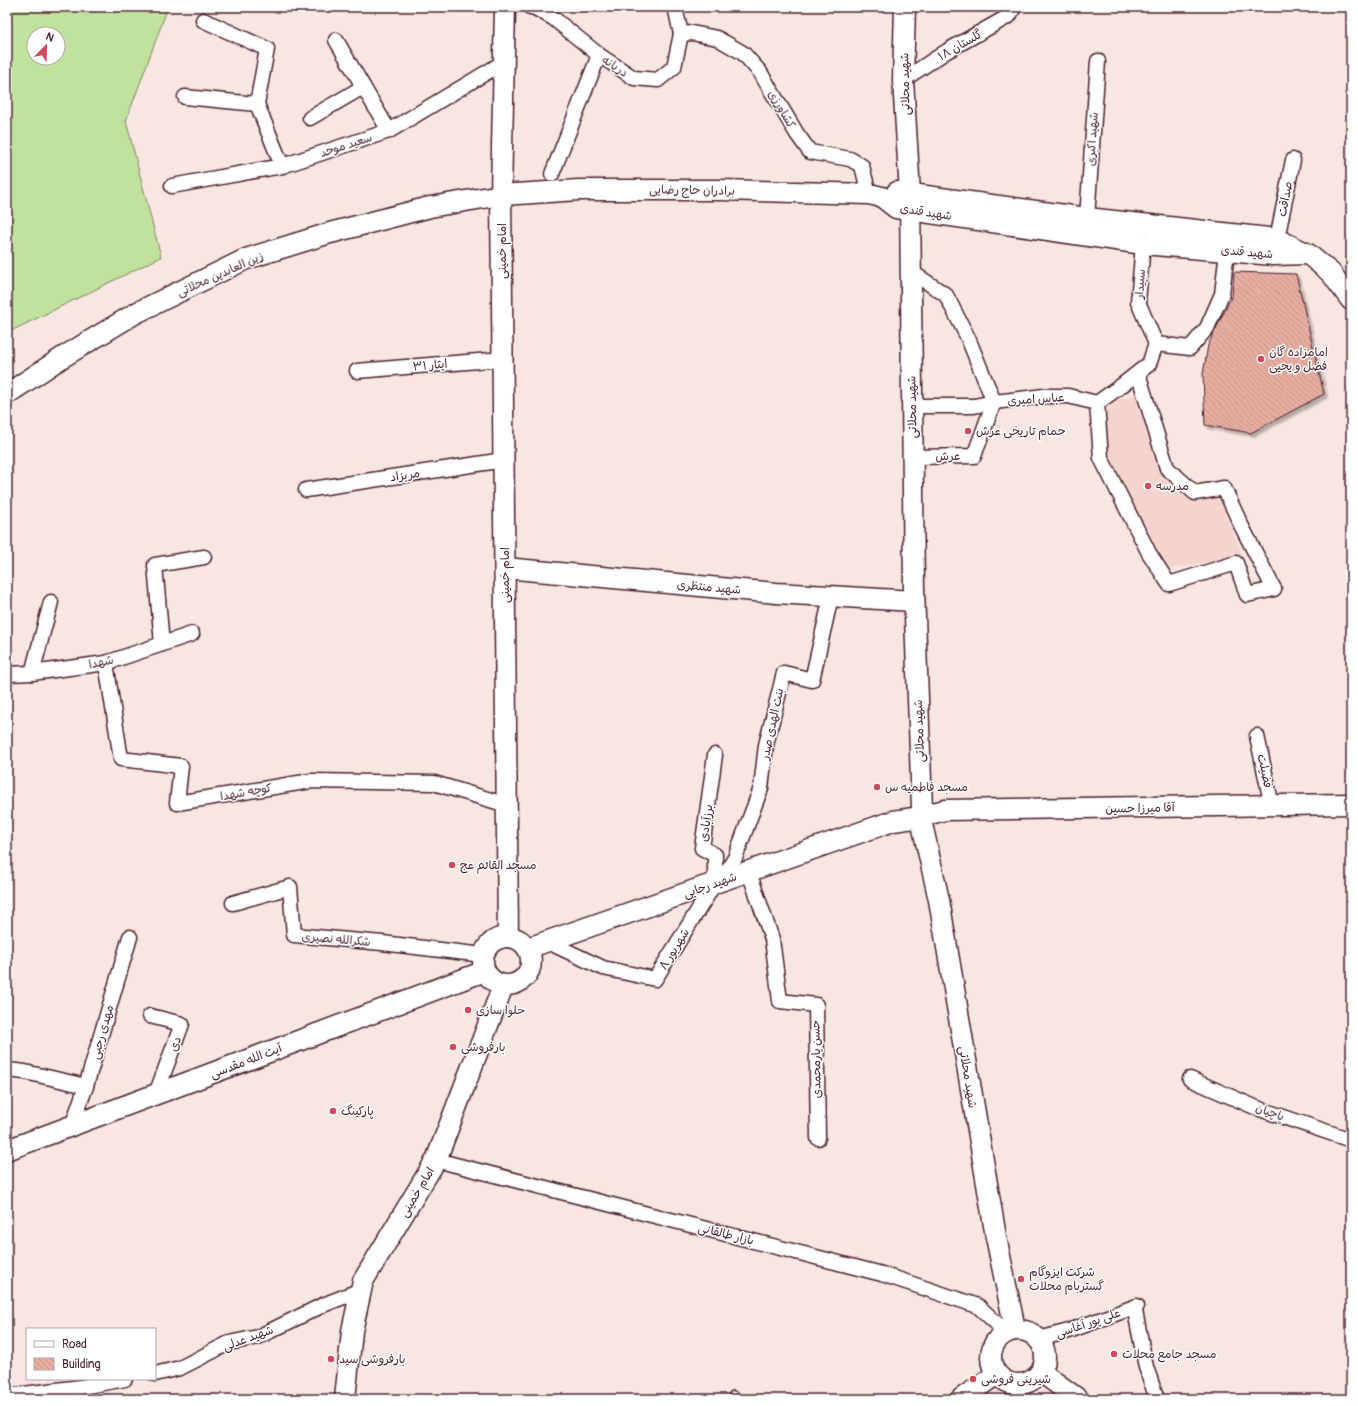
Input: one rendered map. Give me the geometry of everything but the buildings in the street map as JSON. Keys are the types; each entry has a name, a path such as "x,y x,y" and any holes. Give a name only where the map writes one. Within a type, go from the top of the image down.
{"main road":[{"name":"امام خمینی","path":"505,7 501,204 508,937"},
{"name":"شهید محلاتی","path":"905,7 903,80 910,202 914,601 922,816 939,900 997,1244 1010,1331"},
{"name":"برادران حاج رضایی","path":"501,204 579,190 645,190 876,196"},
{"name":"شهید قندی","path":"876,196 896,208 910,202 1087,218 1277,239 1308,254 1331,272 1351,300"},
{"name":"شهید قندی","path":"910,202 1143,244 1273,255 1308,254"},
{"name":"زین العابدین محلاتی","path":"7,394 63,357 136,313 246,259 330,232 430,207 501,204"},
{"name":"شهید منتظری","path":"505,568 776,593 914,601"},
{"name":"آقا میرزا حسین","path":"893,821 945,810 1351,804"},
{"name":"شهید رجایی","path":"528,948 893,821"},
{"path":"500,938 516,938 523,942 528,948 532,964 530,972 519,983 511,986 503,986 495,983 489,978 484,963 487,948 492,942 500,938"},
{"name":"آیت الله مقدسی","path":"7,1150 156,1094 484,963"},
{"name":"امام خمینی","path":"345,1399 352,1331 363,1282 436,1160 503,986"},
{"path":"1010,1331 1028,1331 1039,1339 1044,1346 1046,1355 1045,1364 1041,1372 1031,1380 1019,1384 1003,1380 997,1374 993,1367 991,1351 999,1336 1010,1331"},
{"path":"1041,1372 1078,1399"},
{"path":"961,1399 997,1374"}],"street":[{"name":"دریانه","path":"530,7 535,8 553,18 599,55 634,78 658,80 674,67 681,34 675,7"},
{"name":"گلستان ۱۸","path":"903,80 947,51 1009,16 1014,7"},
{"path":"203,20 267,49 256,104 282,166"},
{"name":"کشاورزی","path":"681,34 692,33 717,38 743,53 760,72 797,134 810,152 850,159 862,166 876,196"},
{"path":"336,40 389,131"},
{"path":"552,174 599,55"},
{"name":"شهید اکبری","path":"1087,218 1098,61"},
{"name":"سعید موحد","path":"172,186 282,166 389,131 504,62"},
{"path":"310,118 363,87"},
{"path":"185,97 256,104"},
{"name":"صداقت","path":"1277,239 1293,160"},
{"name":"سپیدار","path":"1143,244 1138,302 1156,344"},
{"path":"1138,373 1167,468 1195,493 1224,488 1274,589 1247,595 1236,563 1169,584 1149,553 1100,458 1097,404 1149,364 1156,344 1190,348 1207,328 1222,294 1227,251"},
{"path":"910,271 946,295 968,338 994,402"},
{"name":"ایثار ۳۱","path":"357,371 503,359"},
{"name":"عباس امیری","path":"912,406 974,406 1044,396 1068,396 1097,404"},
{"name":"عرش","path":"912,457 974,456 994,402"},
{"name":"مریزاد","path":"306,490 504,460"},
{"path":"162,644 156,565 204,557"},
{"name":"بنت الهدی صدر","path":"718,882 735,858 761,788 766,746 784,673 812,680 831,597"},
{"path":"32,673 50,602"},
{"name":"شهدا","path":"7,674 32,673 106,663 192,634"},
{"name":"کوچه شهدا","path":"106,663 121,759 181,766 177,803 311,781 434,783 507,805"},
{"name":"فضیلت","path":"1257,736 1272,806"},
{"name":"برزآبادی","path":"715,755 702,848 715,855 718,882"},
{"name":"حسن یارمحمدی","path":"749,872 772,939 780,1001 816,1005 818,1138"},
{"name":"۸ شهریور","path":"548,942 603,968 656,979 718,882"},
{"name":"شکرالله نصیری","path":"233,903 290,887 294,935 382,943 484,963"},
{"name":"مهدی رجبی","path":"72,1126 86,1086 130,937"},
{"name":"دی","path":"150,1016 182,1024 156,1094"},
{"path":"7,1070 25,1072 86,1086"},
{"name":"پاچیان","path":"1190,1079 1257,1108 1351,1140"},
{"name":"بازار طالقانی","path":"436,1160 882,1274 978,1306 1010,1331"},
{"name":"شهید عدلی","path":"156,1374 180,1368 229,1343 258,1337 323,1305 362,1290"},
{"name":"علی پور آغاسی","path":"1039,1339 1069,1331 1136,1308 1146,1367 1157,1399"},
{"path":"7,1396 81,1387 120,1380"}],"shaded area":[{"name":"مدرسه","path":"1135,395 1161,475 1194,502 1219,497 1243,556 1165,570 1107,458 1101,413 1109,402"}],"green space":[{"path":"7,7 168,7 126,121 161,257 7,333"}],"place":[{"name":"امامزاده گان فضل و یحیی","path":"1261,359"},
{"name":"حمام تاریخی عرش","path":"968,431"},
{"name":"مدرسه","path":"1148,486"},
{"name":"مسجد فاطمیه س","path":"877,787"},
{"name":"مسجد القائم عج","path":"452,865"},
{"name":"حلوا سازی","path":"468,1010"},
{"name":"بارفروشی","path":"453,1047"},
{"name":"پارکینگ","path":"333,1111"},
{"name":"شرکت ایزوگام گستربام محلات","path":"1021,1279"},
{"name":"مسجد جامع محلات","path":"1114,1354"},
{"name":"بارفروشی سید","path":"331,1359"},
{"name":"شیرینی فروشی","path":"973,1379"}]}
